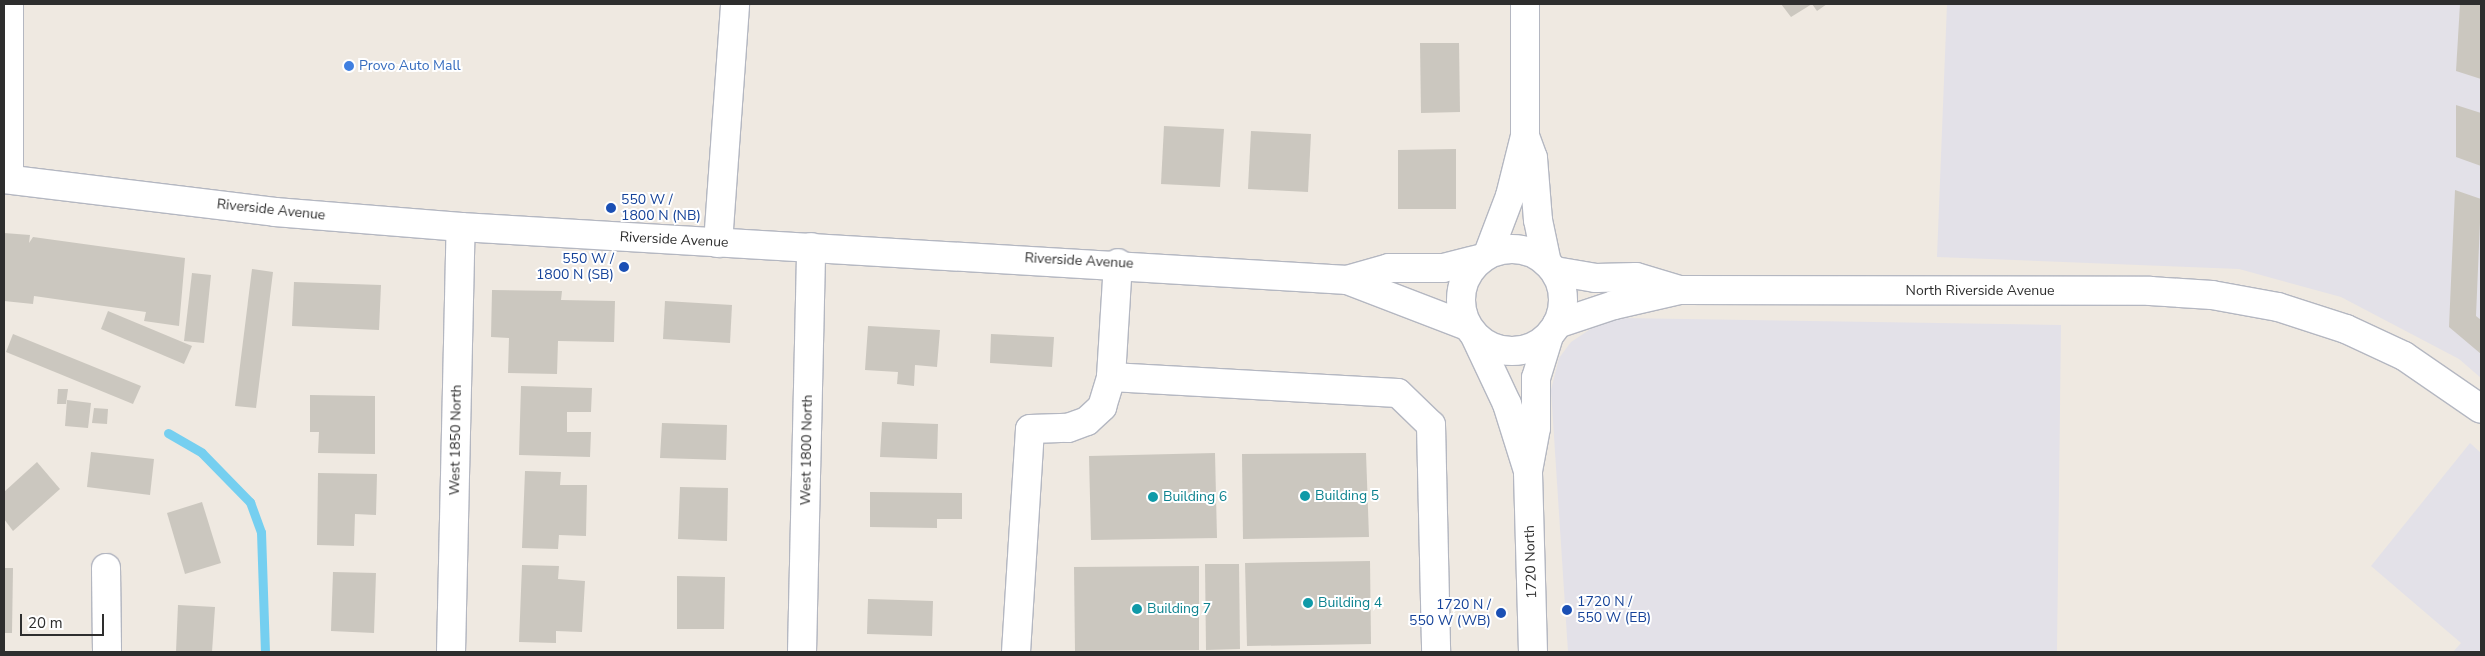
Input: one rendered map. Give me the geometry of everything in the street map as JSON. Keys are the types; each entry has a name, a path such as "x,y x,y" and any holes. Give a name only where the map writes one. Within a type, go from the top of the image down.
{"street":[{"path":"6,179 9,4"},
{"path":"718,243 735,4"},
{"path":"1525,4 1526,136 1510,196 1484,257 1461,291 1471,331 1497,350 1513,352 1538,344 1553,330 1563,299 1551,267 1538,220 1535,167 1526,136"},
{"name":"Riverside Avenue","path":"6,179 274,212 460,227 718,243 1118,263 1347,280 1471,331"},
{"name":"West 1850 North","path":"451,652 460,227"},
{"name":"West 1800 North","path":"802,652 811,247"},
{"path":"1484,257 1525,250 1551,267"},
{"name":"Riverside Avenue","path":"1347,280 1389,268 1443,268 1484,257"},
{"path":"1016,652 1030,429 1068,428 1087,421 1102,407 1111,377 1118,263"},
{"name":"North Riverside Avenue","path":"1551,267 1596,278 1636,277 1680,290"},
{"name":"North Riverside Avenue","path":"1553,330 1614,304 1680,290 2150,290 2212,295 2278,307 2346,329 2404,356 2481,409"},
{"name":"1720 North","path":"1533,652 1528,471 1536,428 1536,378 1553,330"},
{"name":"1720 North","path":"1471,331 1507,404 1528,471"},
{"path":"1111,377 1398,392 1431,425 1436,652"},
{"path":"106,568 107,652"}],"shaded area":[{"path":"1947,4 2481,4 2481,378 2459,359 2341,297 2239,269 1937,257"},
{"path":"1621,318 2061,325 2057,652 1568,652 1551,390 1559,358 1571,342 1598,324"},
{"path":"2470,443 2481,453 2481,652 2453,652 2461,643 2371,566"}],"building":[{"path":"1781,4 1812,4 1791,17"},
{"path":"1812,4 1827,4 1817,11"},
{"path":"2460,4 2481,4 2481,79 2456,71"},
{"path":"1420,43 1459,43 1460,112 1421,113"},
{"path":"2456,105 2481,113 2481,166 2456,157"},
{"path":"1164,126 1224,129 1220,187 1161,184"},
{"path":"1251,131 1311,134 1308,192 1248,189"},
{"path":"1456,149 1456,209 1398,209 1398,150"},
{"path":"2455,190 2481,199 2476,316 2481,320 2481,354 2449,327"},
{"path":"4,233 30,235 29,243 33,237 185,258 179,326 144,321 146,312 34,296 33,304 4,301"},
{"path":"252,269 273,272 256,408 235,406"},
{"path":"192,273 211,275 204,343 184,341"},
{"path":"294,282 381,285 379,330 292,326"},
{"path":"492,290 562,291 561,300 615,301 614,342 558,341 557,374 508,373 509,338 491,337"},
{"path":"665,301 732,305 730,343 663,339"},
{"path":"108,311 192,346 184,364 101,329"},
{"path":"868,326 940,330 937,367 915,365 914,386 897,384 898,372 865,370"},
{"path":"13,334 141,386 133,404 6,352"},
{"path":"991,334 1054,337 1052,367 990,363"},
{"path":"521,386 592,388 591,412 567,412 567,432 591,432 590,457 519,455"},
{"path":"58,389 68,389 66,404 57,404"},
{"path":"310,395 375,396 375,454 318,453 319,432 310,432"},
{"path":"67,400 91,403 88,428 65,426"},
{"path":"94,408 108,409 107,424 92,423"},
{"path":"882,422 938,424 937,459 880,457"},
{"path":"662,423 727,425 726,460 660,458"},
{"path":"91,452 154,459 150,495 87,487"},
{"name":"Building 6","path":"1215,453 1217,538 1091,540 1089,456"},
{"name":"Building 5","path":"1366,453 1369,537 1243,539 1242,454"},
{"path":"37,462 60,489 13,531 4,519 4,492"},
{"path":"525,471 561,472 560,485 587,485 586,536 559,535 558,549 522,548"},
{"path":"318,473 377,474 376,515 355,514 354,546 317,545"},
{"path":"680,487 728,488 727,541 678,539"},
{"path":"870,492 962,493 962,519 937,519 937,528 870,527"},
{"path":"202,502 221,563 185,574 167,513"},
{"name":"Building 4","path":"1370,561 1371,644 1247,646 1245,563"},
{"path":"1205,564 1239,564 1240,649 1206,650"},
{"path":"522,565 559,566 558,579 585,581 582,632 556,631 556,643 519,642"},
{"name":"Building 7","path":"1199,566 1199,650 1075,651 1074,567"},
{"path":"4,568 13,568 12,633 4,633"},
{"path":"333,572 376,573 374,633 331,631"},
{"path":"677,576 725,577 724,629 677,629"},
{"path":"868,599 933,601 932,636 867,634"},
{"path":"178,605 215,607 212,652 176,652"}],"waterway":[{"path":"168,433 202,453 250,502 261,532 265,652"}],"place":[{"name":"Provo Auto Mall","path":"349,66"},
{"name":"550 W / 1800 N (NB)","path":"611,208"},
{"name":"550 W / 1800 N (SB)","path":"624,267"},
{"name":"Building 5","path":"1305,496"},
{"name":"Building 6","path":"1153,497"},
{"name":"Building 4","path":"1308,603"},
{"name":"Building 7","path":"1137,609"},
{"name":"1720 N / 550 W (EB)","path":"1567,610"},
{"name":"1720 N / 550 W (WB)","path":"1501,613"}]}
